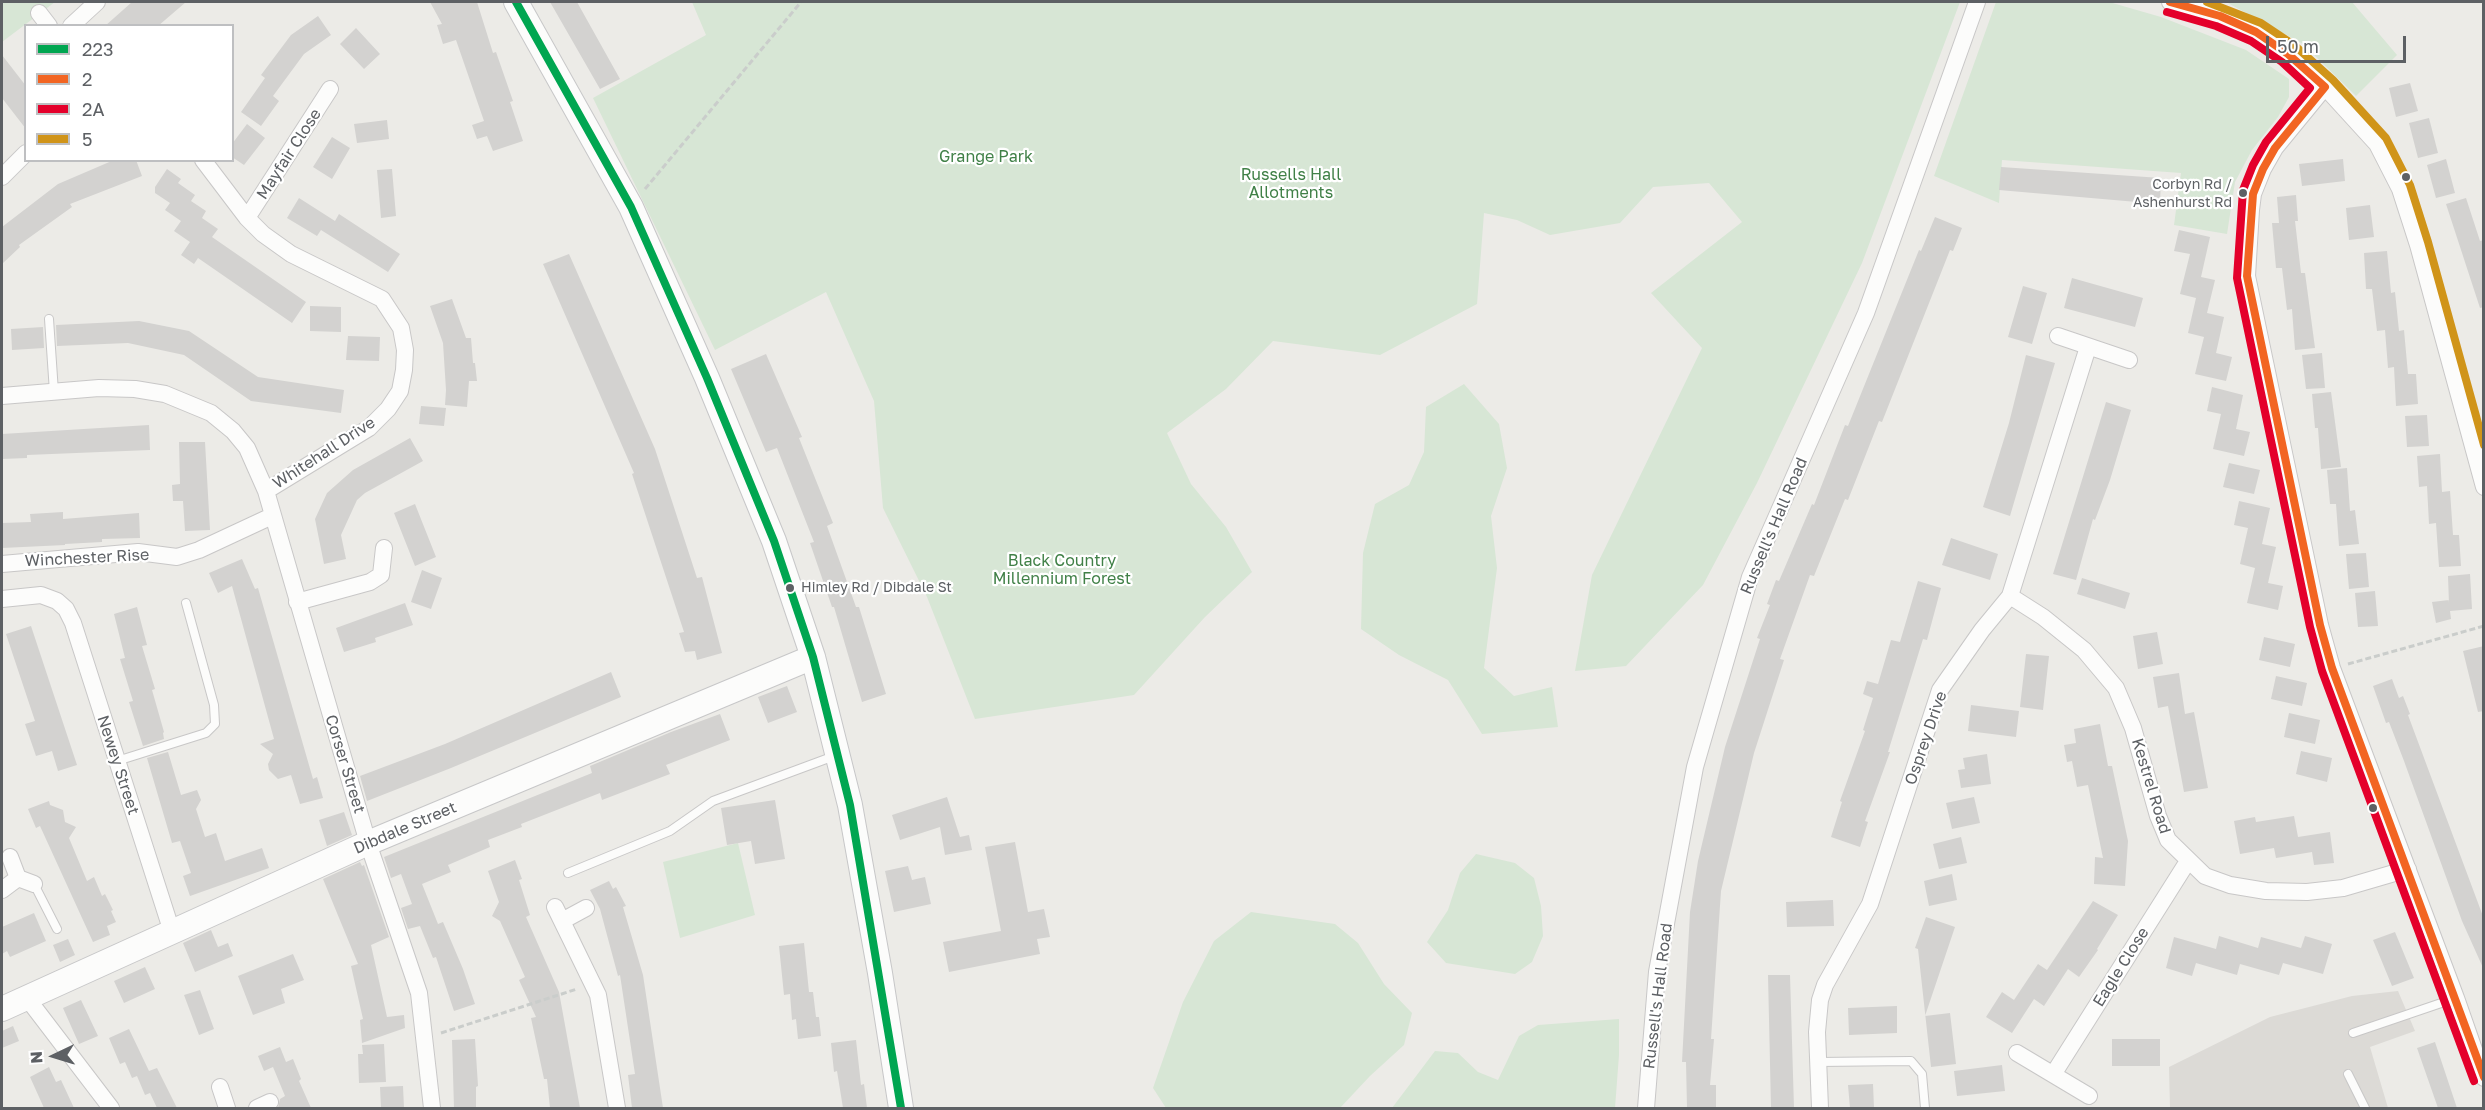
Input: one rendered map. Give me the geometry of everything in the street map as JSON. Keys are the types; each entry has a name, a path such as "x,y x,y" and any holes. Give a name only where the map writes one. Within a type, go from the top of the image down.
{"main road":[{"path":"516,2 631,207 707,378 774,541 813,657 850,805 901,1108"},
{"name":"Dibdale Street","path":"2,1009 368,843 813,657"}],"street":[{"path":"73,24 97,2"},
{"name":"Russell's Hall Road","path":"1646,1108 1658,972 1695,767 1750,578 1866,313 1977,2"},
{"path":"2170,2 2220,16 2256,32 2288,54 2325,87 2377,144 2400,189 2418,245 2484,487"},
{"path":"2325,87 2275,148 2263,169 2253,194 2247,276 2320,626 2332,668 2352,727 2409,869 2484,1078"},
{"name":"Mayfair Close","path":"247,218 330,89"},
{"path":"2,177 24,155"},
{"name":"Whitehall Drive","path":"205,162 247,218 263,234 291,254 382,298 401,328 405,350 404,370 400,391 388,410 369,428 266,491"},
{"path":"2058,336 2129,360"},
{"name":"Osprey Drive","path":"1820,1108 1819,1011 1824,986 1870,904 1940,690 1982,630 2010,596 2088,347"},
{"name":"Corser Street","path":"2,396 99,388 135,389 165,394 196,405 220,419 247,448 266,491 368,843 419,993 432,1108"},
{"name":"Winchester Rise","path":"2,564 138,552 177,557 272,516"},
{"path":"297,602 370,582 381,575 384,548"},
{"name":"Newey Street","path":"2,599 41,595 57,601 66,609 73,623 172,932"},
{"name":"Kestrel Road","path":"2010,596 2043,617 2084,650 2116,688 2133,728 2158,816 2168,840 2205,876 2230,885 2266,891 2307,892 2343,888 2409,869"},
{"path":"10,857 18,878 34,884"},
{"name":"Eagle Close","path":"2054,1073 2188,861"},
{"path":"2,890 18,878"},
{"path":"586,908 559,914 598,995 617,1108"},
{"path":"27,998 111,1108"},
{"path":"2017,1053 2054,1073 2089,1096"},
{"path":"220,1087 227,1108"}],"lane":[{"path":"49,319 54,392"},
{"path":"117,761 206,733 215,724 214,705 186,603"},
{"path":"568,873 670,831 712,801 837,755"},
{"path":"34,884 57,929"},
{"path":"2353,1033 2456,998"},
{"path":"1818,1062 1911,1061 1922,1074 1926,1108"},
{"path":"2348,1074 2365,1108"}],"path":[{"path":"631,207 801,2"},
{"path":"2332,668 2484,626"},
{"path":"425,1038 592,984"}],"shaded area":[{"path":"2398,991 2415,1031 2370,1047 2388,1108 2170,1108 2169,1067 2270,1017 2352,996"}],"green space":[{"path":"2,2 55,2 24,24 2,42"},
{"path":"692,2 1960,2 1862,263 1757,483 1703,585 1626,666 1575,671 1592,575 1702,348 1651,293 1742,222 1709,183 1653,187 1620,223 1550,235 1517,220 1484,213 1477,304 1380,355 1273,341 1226,389 1167,433 1191,484 1226,527 1252,572 1205,617 1134,695 975,719 927,597 883,508 874,401 826,292 715,350 593,98 706,35"},
{"path":"1996,2 2109,2 2161,17 2246,50 2289,79 2289,97 2278,117 2252,150 2235,182 2227,234 2174,225 2181,173 2002,160 1999,203 1934,176"},
{"path":"2226,2 2352,2 2397,55 2356,96 2303,44"},
{"path":"1464,384 1499,424 1507,468 1491,516 1497,568 1484,668 1514,696 1552,687 1558,727 1482,734 1448,680 1399,655 1361,629 1363,553 1375,504 1409,485 1424,452 1426,407"},
{"path":"738,843 755,915 680,938 663,862"},
{"path":"1476,854 1515,863 1534,878 1541,906 1543,936 1532,962 1515,974 1446,963 1427,942 1448,910 1460,873"},
{"path":"1251,912 1335,924 1358,943 1384,984 1412,1013 1404,1045 1340,1108 1166,1108 1153,1088 1183,1002 1214,941"},
{"path":"1619,1019 1615,1108 1392,1108 1435,1051 1458,1053 1478,1072 1498,1080 1519,1036 1538,1025"}],"building":[{"path":"132,2 186,2 160,24 107,24"},
{"path":"430,2 477,2 493,53 496,52 513,101 510,102 523,141 493,151 487,136 477,139 472,125 484,121 456,40 443,44 437,25 442,24"},
{"path":"550,2 577,2 620,79 600,89"},
{"path":"318,16 331,35 304,54 273,96 279,101 261,126 241,112 265,78 261,75 291,35"},
{"path":"356,28 380,54 364,69 340,44"},
{"path":"2,55 24,83 24,126 2,98"},
{"path":"2410,83 2418,111 2396,117 2389,88"},
{"path":"2429,118 2438,153 2418,158 2409,123"},
{"path":"387,120 389,139 357,143 354,124"},
{"path":"247,124 265,138 244,165 234,158 234,141"},
{"path":"332,137 350,148 332,179 313,167"},
{"path":"2343,159 2345,181 2302,186 2299,164"},
{"path":"2446,159 2455,193 2436,198 2427,165"},
{"path":"109,162 137,162 142,176 70,204 72,207 19,245 20,247 2,264 2,227 58,184"},
{"path":"2001,167 2161,178 2160,204 1999,190"},
{"path":"167,169 181,179 178,183 195,195 191,201 206,211 202,218 218,229 212,237 306,302 292,323 198,258 194,264 181,255 190,242 174,231 181,221 165,210 170,203 155,193 155,187"},
{"path":"392,169 396,216 381,218 377,170"},
{"path":"2296,195 2298,221 2295,221 2301,273 2305,273 2315,348 2295,350 2292,309 2287,310 2282,268 2276,268 2272,223 2279,223 2277,197"},
{"path":"299,198 335,221 339,214 400,254 388,272 321,230 317,236 287,218"},
{"path":"2466,198 2480,241 2484,240 2484,307 2480,308 2446,204"},
{"path":"2370,205 2374,237 2349,240 2346,208"},
{"path":"1935,217 1962,228 1953,251 1950,250 1882,422 1879,421 1848,500 1845,499 1814,576 1810,575 1780,659 1784,660 1754,753 1721,891 1711,1039 1714,1039 1710,1085 1716,1085 1716,1108 1687,1108 1686,1062 1682,1062 1690,912 1698,861 1725,747 1760,639 1757,638 1770,605 1767,604 1776,580 1779,581 1812,504 1814,505 1845,425 1848,426 1919,250 1921,251"},
{"path":"2179,230 2210,237 2201,277 2215,280 2207,313 2224,317 2216,353 2232,357 2226,381 2195,374 2204,337 2188,333 2196,298 2180,294 2190,254 2174,251"},
{"path":"2387,251 2391,293 2395,292 2399,331 2404,330 2408,374 2416,374 2418,404 2396,406 2394,367 2388,368 2385,330 2377,331 2372,289 2366,289 2364,253"},
{"path":"569,254 655,449 697,578 702,577 722,653 697,660 695,651 685,652 679,633 684,632 632,474 634,473 543,264"},
{"path":"2072,278 2143,298 2135,327 2064,308"},
{"path":"2023,286 2047,293 2032,344 2008,337"},
{"path":"452,299 466,338 471,338 473,363 475,363 477,381 469,381 467,407 445,405 443,343 430,306"},
{"path":"310,306 341,307 341,332 310,331"},
{"path":"139,321 189,331 258,377 344,390 341,413 251,401 184,355 128,343 57,346 56,325"},
{"path":"43,327 44,348 12,350 11,329"},
{"path":"348,336 380,337 379,361 346,360"},
{"path":"2322,353 2325,388 2306,389 2302,355"},
{"path":"766,354 802,437 799,438 833,523 827,526 856,607 859,607 886,694 862,702 834,607 832,607 810,543 814,542 777,448 766,452 731,369"},
{"path":"2026,355 2055,363 2010,516 1983,507 2009,423"},
{"path":"2212,387 2243,395 2236,429 2250,432 2244,456 2213,449 2221,414 2207,411"},
{"path":"2331,392 2341,467 2321,469 2318,428 2315,428 2312,394"},
{"path":"2106,402 2131,410 2110,480 2095,520 2093,519 2076,580 2053,574"},
{"path":"421,406 446,408 444,426 419,424"},
{"path":"2427,415 2429,446 2407,447 2405,416"},
{"path":"149,425 150,450 27,455 27,458 2,459 2,434"},
{"path":"410,438 423,461 365,493 357,500 341,535 346,559 324,564 315,519 327,493 353,470"},
{"path":"179,442 205,442 210,530 185,531 183,501 173,501 172,485 180,484"},
{"path":"2440,454 2442,492 2450,491 2453,535 2459,535 2461,566 2439,567 2436,523 2429,524 2427,486 2419,487 2417,456"},
{"path":"2229,463 2260,470 2254,494 2223,487"},
{"path":"2347,468 2350,511 2355,510 2359,544 2339,546 2336,504 2330,504 2327,470"},
{"path":"2239,501 2270,508 2262,544 2276,547 2268,583 2283,586 2278,610 2247,603 2255,568 2240,564 2248,528 2234,525"},
{"path":"415,504 436,557 415,566 394,513"},
{"path":"63,512 63,519 139,513 140,538 2,548 2,523 31,522 30,514"},
{"path":"1951,538 1998,554 1990,580 1942,565"},
{"path":"2366,553 2369,587 2349,589 2346,554"},
{"path":"242,559 255,589 258,588 313,779 317,777 323,798 300,804 291,775 278,779 269,770 268,764 273,754 260,744 274,739 232,586 218,593 209,573"},
{"path":"422,570 442,578 431,609 411,602"},
{"path":"2470,574 2472,609 2450,611 2451,619 2436,623 2432,602 2449,600 2448,576"},
{"path":"2082,578 2130,593 2125,609 2077,594"},
{"path":"1918,581 1941,588 1927,640 1923,639 1888,752 1890,752 1865,821 1868,822 1860,847 1831,837 1842,802 1840,801 1865,731 1863,730 1873,698 1863,694 1867,681 1878,684 1891,640 1900,642"},
{"path":"2375,591 2378,626 2358,627 2355,593"},
{"path":"405,603 413,625 375,638 376,642 344,652 336,628"},
{"path":"137,607 147,645 142,646 155,689 152,690 164,732 164,739 143,746 129,702 133,701 120,659 125,658 114,614"},
{"path":"31,626 77,765 58,771 52,751 36,756 25,724 35,721 6,634"},
{"path":"2157,632 2163,664 2138,669 2133,636"},
{"path":"2264,637 2295,644 2290,667 2259,660"},
{"path":"2484,646 2484,711 2478,712 2463,651"},
{"path":"2026,654 2049,656 2043,710 2020,707"},
{"path":"611,672 621,697 367,801 360,776 445,744"},
{"path":"2179,673 2185,714 2194,712 2208,788 2184,792 2168,706 2158,708 2153,677"},
{"path":"2276,676 2307,683 2302,706 2271,699"},
{"path":"2392,679 2399,698 2403,696 2410,714 2408,715 2484,919 2484,970 2462,921 2404,761 2389,722 2386,723 2373,686"},
{"path":"787,686 797,712 768,723 758,697"},
{"path":"1971,705 2019,711 2016,737 1968,731"},
{"path":"2289,713 2320,720 2315,744 2284,737"},
{"path":"720,714 730,740 666,765 670,774 602,800 600,793 521,824 522,827 488,840 490,847 448,865 451,872 422,884 438,924 443,922 475,1004 454,1011 436,957 433,958 420,926 408,929 401,908 412,904 401,874 391,878 384,857 592,773 590,766"},
{"path":"2100,724 2108,766 2112,766 2128,841 2125,886 2094,884 2095,857 2103,858 2088,785 2077,787 2072,761 2067,762 2064,745 2076,743 2074,729"},
{"path":"2301,751 2332,758 2327,782 2296,774"},
{"path":"168,752 181,795 197,790 201,800 196,809 205,837 216,833 225,861 262,848 269,868 190,896 183,876 191,873 180,841 172,843 147,758"},
{"path":"1987,754 1991,784 1961,788 1958,770 1965,769 1963,758"},
{"path":"947,797 960,837 969,835 972,850 945,855 940,827 900,840 892,815"},
{"path":"1974,797 1980,823 1952,829 1946,803"},
{"path":"775,800 785,859 755,864 751,841 727,845 721,808"},
{"path":"49,801 50,805 63,810 65,822 76,827 69,838 87,881 94,877 102,896 105,894 113,910 111,911 116,922 107,926 110,935 93,942 40,826 36,828 28,809"},
{"path":"344,812 352,835 327,846 319,820"},
{"path":"2294,816 2298,837 2330,832 2334,863 2314,865 2312,852 2276,858 2274,848 2240,854 2234,821 2255,817 2256,822"},
{"path":"1961,837 1967,863 1939,869 1933,844"},
{"path":"1015,842 1028,912 1044,909 1050,937 1037,939 1040,954 949,972 943,942 1001,931 985,847"},
{"path":"515,860 530,915 526,917 559,992 580,1108 550,1108 547,1079 544,1079 531,1018 536,1017 519,980 525,977 500,921 492,916 499,902 488,871"},
{"path":"360,862 362,866 364,865 389,937 371,945 387,1017 404,1015 405,1028 362,1043 360,1020 363,1019 351,966 358,964 323,879"},
{"path":"908,866 912,880 925,877 931,904 894,912 885,871"},
{"path":"1952,874 1957,900 1929,906 1924,881"},
{"path":"609,881 613,889 616,887 626,906 623,907 643,975 663,1108 632,1108 628,1075 635,1074 620,975 618,976 600,909 590,890"},
{"path":"1833,900 1834,926 1787,927 1786,902"},
{"path":"2093,901 2118,915 2079,977 2068,969 2044,1006 2034,999 2012,1033 1986,1017 2002,992 2014,1000 2038,964 2047,970"},
{"path":"34,913 46,941 10,957 7,951 2,954 2,927"},
{"path":"1926,917 1955,927 1925,1015 1918,949 1915,948"},
{"path":"211,930 218,947 228,943 233,956 195,972 183,943"},
{"path":"2395,932 2414,978 2392,986 2373,940"},
{"path":"2219,936 2258,948 2261,937 2301,948 2305,936 2332,944 2323,974 2283,963 2279,975 2240,964 2237,975 2196,963 2192,976 2166,968 2174,937 2216,949"},
{"path":"68,939 75,955 60,962 53,945"},
{"path":"804,943 809,992 813,992 821,1036 798,1039 796,1019 792,1020 790,994 784,995 779,946"},
{"path":"293,954 304,980 281,989 285,1003 253,1015 238,976"},
{"path":"145,967 155,989 124,1003 114,981"},
{"path":"1768,975 1790,975 1794,1108 1771,1108"},
{"path":"200,990 214,1029 199,1035 184,995"},
{"path":"81,1000 98,1036 79,1044 63,1008"},
{"path":"1897,1006 1897,1033 1849,1035 1848,1008"},
{"path":"1950,1013 1956,1064 1931,1067 1925,1016"},
{"path":"13,1026 19,1041 2,1048 2,1031"},
{"path":"129,1029 149,1071 157,1068 177,1108 157,1108 150,1093 145,1095 137,1076 132,1078 125,1062 120,1064 109,1038"},
{"path":"475,1039 478,1086 476,1087 476,1108 454,1108 452,1040"},
{"path":"2112,1039 2160,1039 2160,1066 2112,1066"},
{"path":"856,1040 861,1085 864,1084 867,1108 843,1108 837,1071 834,1072 831,1043"},
{"path":"2435,1042 2457,1108 2438,1108 2417,1048"},
{"path":"384,1044 386,1082 359,1083 358,1054 363,1054 362,1045"},
{"path":"280,1047 286,1062 293,1059 301,1079 299,1081 311,1108 278,1108 280,1099 285,1096 273,1067 264,1071 258,1056"},
{"path":"2002,1065 2005,1091 1957,1096 1954,1071"},
{"path":"49,1067 56,1082 61,1080 74,1108 44,1108 30,1077"},
{"path":"1873,1084 1874,1108 1850,1108 1848,1085"},
{"path":"403,1086 404,1108 381,1108 380,1087"}],"transit line":[{"name":"223","path":"516,2 631,207 707,378 774,541 813,657 850,805 901,1108"},
{"name":"2","path":"2170,2 2220,16 2256,32 2288,54 2325,87 2275,148 2263,169 2253,194 2247,276 2320,625 2332,668 2484,1077"},
{"name":"5","path":"2207,2 2261,23 2294,45 2333,80 2386,138 2410,185 2484,445"},
{"name":"2A","path":"2167,12 2216,26 2251,41 2282,62 2310,88 2266,142 2243,190 2237,278 2310,627 2322,671 2474,1081"}],"place":[{"name":"Corbyn Rd / Ashenhurst Rd","path":"2243,193"},
{"name":"Himley Rd / Dibdale St","path":"790,588"}],"park label":[{"name":"Grange Park","path":"986,157"},
{"name":"Russells Hall Allotments","path":"1291,184"},
{"name":"Black Country Millennium Forest","path":"1062,570"}]}
